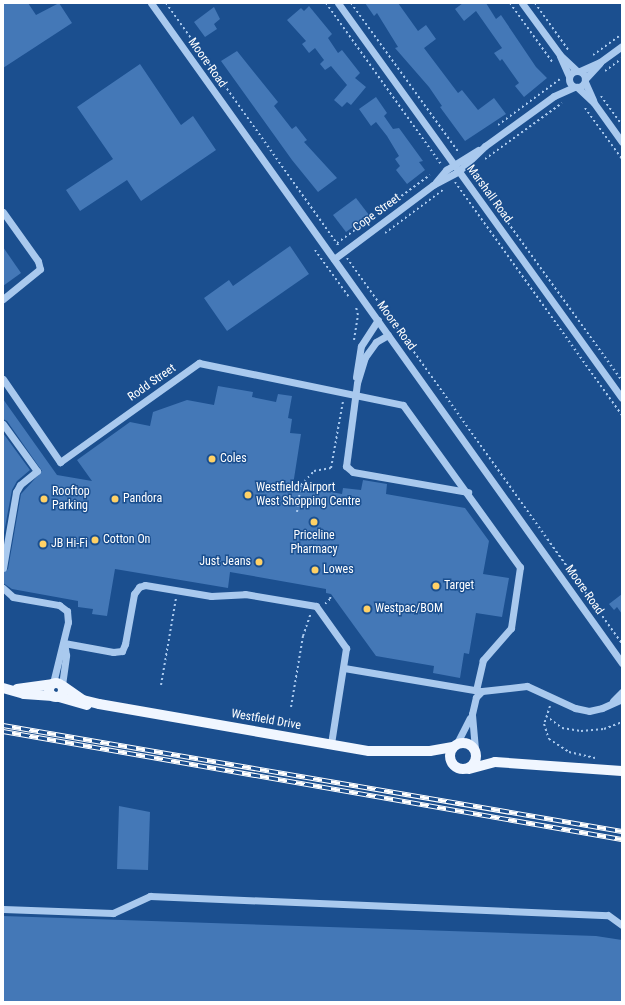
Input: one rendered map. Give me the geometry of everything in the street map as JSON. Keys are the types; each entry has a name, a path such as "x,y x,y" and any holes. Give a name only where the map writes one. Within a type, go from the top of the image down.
{"main road":[{"name":"Westfield Drive","path":"7,688 58,684 84,700 99,704 369,751 430,751 455,746"},
{"path":"56,696 63,693 58,684"},
{"name":"Westfield Drive","path":"7,688 24,694 56,696 79,704 99,704"},
{"path":"455,767 450,756 455,746 466,743 495,762"},
{"path":"468,769 476,761 475,750"},
{"path":"430,751 455,767 468,769 495,762 622,771"}],"street":[{"name":"Moore Road","path":"150,3 334,258 622,663"},
{"name":"Marshall Road","path":"338,3 622,398"},
{"path":"522,3 560,56 569,78 575,87 594,102"},
{"path":"578,71 600,62 622,46"},
{"path":"560,56 578,71 585,81 594,102 622,142"},
{"path":"585,81 600,62"},
{"name":"Cope Street","path":"554,96 569,78 578,71"},
{"name":"Cope Street","path":"334,258 554,96 585,81"},
{"path":"3,212 38,261 40,268 35,275 3,299"},
{"path":"378,320 361,346 345,462 350,471 468,492"},
{"path":"357,383 369,351 388,335"},
{"name":"Rodd Street","path":"3,378 60,462 199,363 406,407 520,567 511,628 483,660 479,691 472,714"},
{"path":"3,424 37,471 20,485 16,492 3,568"},
{"path":"64,643 120,652 125,644 137,589 145,584 211,596 245,594 313,604 319,608 346,648 331,744"},
{"path":"3,588 12,597 56,605 64,608 68,617 64,643 59,654 58,684"},
{"path":"344,668 479,691 527,686 583,710 596,710 622,699"},
{"path":"610,704 622,692"},
{"path":"455,746 472,714"},
{"path":"472,714 475,750"},
{"path":"3,909 113,913 150,896 608,916 622,925"}],"path":[{"path":"166,3 622,643"},
{"path":"326,3 622,415"},
{"path":"351,3 622,381"},
{"path":"510,3 555,66"},
{"path":"535,3 571,54"},
{"path":"589,58 622,34"},
{"path":"600,75 622,58"},
{"path":"599,93 622,125"},
{"path":"583,104 622,159"},
{"path":"314,248 358,310 353,344"},
{"path":"297,512 301,485 314,471 331,468 345,393"},
{"path":"161,685 177,590"},
{"path":"291,707 305,631 310,615 330,599 331,594"},
{"path":"554,698 546,716 546,732 555,744 579,756 599,759"},
{"path":"546,716 562,728 577,731 604,729 622,722"}],"building":[{"path":"3,3 28,3 36,15 59,3 72,23 3,68"},
{"path":"365,3 398,3 418,31 426,25 436,39 424,48 458,93 462,90 478,110 494,98 506,114 465,141 440,107 442,106 429,87 395,48 398,47 377,13 374,16"},
{"path":"463,3 486,3 496,19 501,15 536,67 547,78 524,97 515,86 519,83 502,59 500,61 494,53 502,48 476,11 464,21 455,9"},
{"path":"309,6 332,34 328,38 338,53 342,50 360,73 355,78 366,87 351,105 347,102 342,107 334,100 347,85 331,66 325,70 320,64 324,60 315,48 309,53 302,44 306,41 287,20 301,8 304,11"},
{"path":"214,7 220,19 214,24 217,29 205,37 194,22"},
{"path":"237,51 278,102 274,106 292,129 296,126 307,140 304,142 337,178 318,192 292,160 221,61"},
{"path":"140,64 181,125 193,116 216,150 141,201 127,180 80,211 66,190 113,159 77,107"},
{"path":"376,97 387,113 384,116 393,129 399,128 423,161 419,162 425,170 407,184 396,170 400,166 395,159 399,156 387,136 376,122 371,126 359,109"},
{"path":"356,198 369,215 346,232 333,215"},
{"path":"290,246 309,274 227,331 204,298 229,280 233,286"},
{"path":"3,247 21,273 3,286"},
{"path":"218,386 253,392 252,397 276,402 278,394 292,396 288,418 292,419 290,433 301,434 293,485 342,494 343,488 361,490 363,480 387,484 386,494 465,508 489,541 483,574 509,578 502,617 476,613 469,654 464,653 460,678 433,673 434,666 376,656 331,594 326,593 326,589 230,572 228,588 115,569 107,616 92,614 93,609 78,607 78,601 12,589 3,583 3,573 8,569 21,494 42,471 7,421 3,419 3,399 57,475 92,481 77,460 130,422 150,426 153,412 187,400 214,405"},
{"path":"3,433 30,470 17,481 12,490 3,538"},
{"path":"622,594 622,614 617,607 614,610 609,604"},
{"path":"119,806 150,812 148,870 117,869"},
{"path":"3,916 596,936 622,940 622,1002 3,1002"}],"railway":[{"path":"3,725 622,831"},
{"path":"3,731 622,839"}],"place":[{"name":"Coles","path":"212,459"},
{"name":"Westfield Airport West Shopping Centre","path":"248,495"},
{"name":"Rooftop Parking","path":"44,499"},
{"name":"Pandora","path":"115,499"},
{"name":"Priceline Pharmacy","path":"314,522"},
{"name":"Cotton On","path":"95,540"},
{"name":"JB Hi-Fi","path":"43,544"},
{"name":"Just Jeans","path":"259,562"},
{"name":"Lowes","path":"315,570"},
{"name":"Target","path":"436,586"},
{"name":"Westpac/BOM","path":"367,609"}]}
